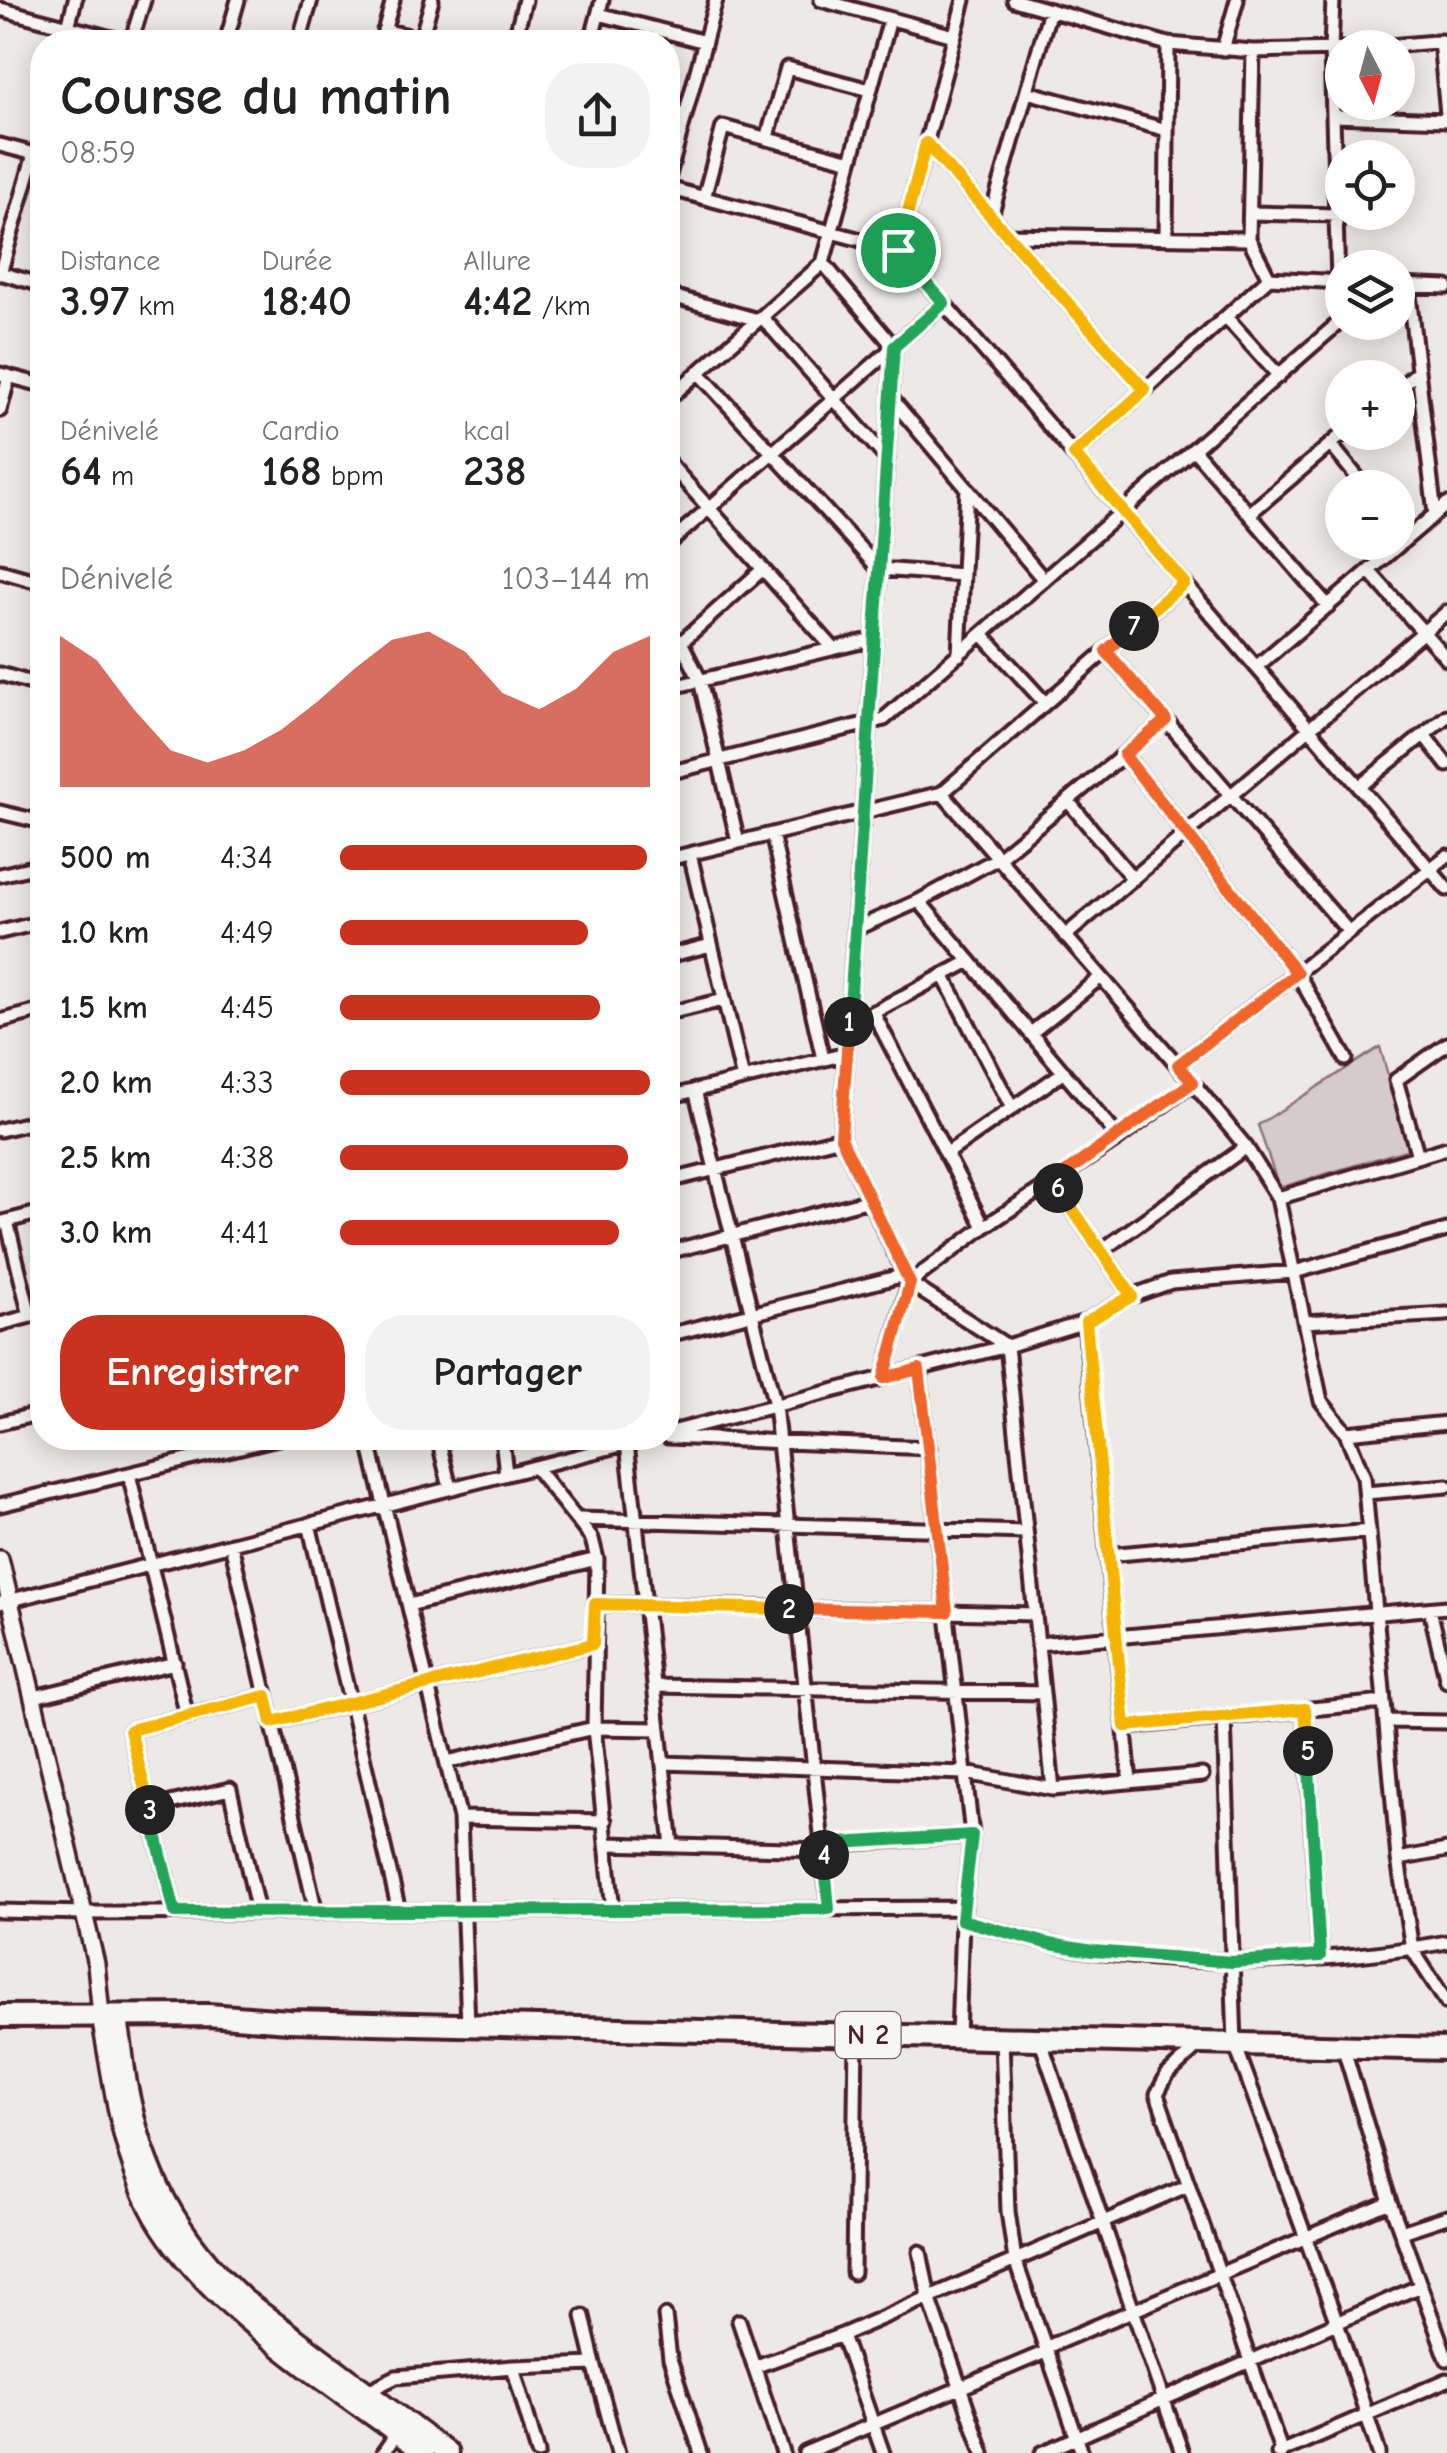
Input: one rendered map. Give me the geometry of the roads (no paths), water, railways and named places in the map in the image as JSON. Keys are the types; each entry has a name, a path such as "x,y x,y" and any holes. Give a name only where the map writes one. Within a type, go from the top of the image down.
{"highway":[{"name":"N 2","path":"0,2018 208,2027 289,2021 1447,2048"}],"main road":[{"path":"110,2020 121,2124 149,2207 169,2238 205,2281 448,2453"},
{"path":"258,2319 424,2453"}],"street":[{"path":"68,27 75,0"},
{"path":"133,30 144,0"},
{"path":"229,30 238,0"},
{"path":"302,30 311,0"},
{"path":"384,30 393,0"},
{"path":"428,30 432,0"},
{"path":"517,30 525,0"},
{"path":"594,30 602,0"},
{"path":"680,134 716,0"},
{"path":"820,0 954,36"},
{"path":"871,14 875,0"},
{"path":"898,250 964,0"},
{"path":"1014,0 1168,44 1253,52 1325,50"},
{"path":"1223,49 1236,0"},
{"path":"1332,0 1335,30"},
{"path":"0,8 74,30"},
{"path":"991,216 1050,10"},
{"path":"598,14 661,30"},
{"path":"680,388 823,263 890,18"},
{"path":"642,30 643,25"},
{"path":"680,35 705,42"},
{"path":"1415,44 1444,41 1447,117 1415,117"},
{"path":"1166,236 1168,44"},
{"path":"1253,52 1249,239 1269,278"},
{"path":"766,138 787,68 870,90"},
{"path":"1027,92 1167,130"},
{"path":"680,115 685,116"},
{"path":"704,198 723,127 851,161"},
{"path":"926,143 1145,390"},
{"path":"0,144 30,153"},
{"path":"30,180 0,274 30,281"},
{"path":"680,191 898,250 1447,888"},
{"path":"1250,212 1325,215"},
{"path":"1008,236 1249,239"},
{"path":"823,263 894,347 841,1138 907,1279 1007,1346"},
{"path":"1074,454 1269,278 1325,281"},
{"path":"1415,286 1447,287"},
{"path":"680,298 760,318 886,459"},
{"path":"680,533 944,303"},
{"path":"1226,317 1279,376"},
{"path":"680,770 884,720 1325,335"},
{"path":"1412,340 1435,514"},
{"path":"698,372 879,570 963,575"},
{"path":"0,410 5,375 30,382"},
{"path":"891,398 1044,580"},
{"path":"1194,450 1328,606"},
{"path":"1249,514 1325,450"},
{"path":"1335,450 1351,470"},
{"path":"680,475 832,648"},
{"path":"958,654 967,488"},
{"path":"1415,532 1447,504"},
{"path":"1256,668 1382,560"},
{"path":"738,842 700,680 681,642 763,569"},
{"path":"1369,571 1447,659"},
{"path":"0,572 30,581"},
{"path":"680,857 942,793 1184,583"},
{"path":"1066,936 1447,612"},
{"path":"982,634 1045,704"},
{"path":"680,685 874,639"},
{"path":"1106,651 1350,932"},
{"path":"0,674 30,683"},
{"path":"1360,787 1447,716"},
{"path":"855,928 998,858 1166,720"},
{"path":"1425,736 1447,765"},
{"path":"1124,755 1297,973 1346,1059"},
{"path":"942,793 1193,1082 1246,1146 1278,1198 1321,1401 1346,1433 1364,1477 1398,1859 1412,1948 1447,2004"},
{"path":"1068,801 1133,879"},
{"path":"0,812 30,819"},
{"path":"772,834 823,1060"},
{"path":"690,854 742,1079"},
{"path":"1178,1065 1447,856"},
{"path":"0,875 30,868"},
{"path":"918,900 1119,1138"},
{"path":"0,932 30,925"},
{"path":"680,953 712,945"},
{"path":"848,1026 970,961"},
{"path":"943,975 1012,1108"},
{"path":"1031,1033 1101,977"},
{"path":"680,1010 724,1000"},
{"path":"873,1012 984,1227"},
{"path":"0,1021 30,1013"},
{"path":"1418,1156 1396,1080 1447,1044"},
{"path":"680,1094 846,1054"},
{"path":"946,1154 1064,1072"},
{"path":"680,1331 907,1279 1119,1138 1193,1082"},
{"path":"695,1090 775,1406 829,1909"},
{"path":"0,1130 30,1123"},
{"path":"680,1177 841,1138"},
{"path":"1101,1250 1246,1146"},
{"path":"1278,1198 1447,1148"},
{"path":"1054,1181 1132,1296"},
{"path":"680,1249 870,1200"},
{"path":"30,1215 3,1222 30,1298"},
{"path":"680,1432 1086,1322 1132,1296 1171,1282 1294,1272 1447,1230"},
{"path":"884,1378 907,1279"},
{"path":"1304,1322 1447,1314"},
{"path":"0,1324 30,1316"},
{"path":"1086,1322 1130,1782"},
{"path":"1007,1346 1053,1789"},
{"path":"919,1369 972,1835 963,1914 958,2037"},
{"path":"0,1423 30,1416"},
{"path":"1346,1433 1447,1423"},
{"path":"680,1436 779,1444 929,1448"},
{"path":"0,1505 217,1450"},
{"path":"371,1450 460,1818 468,2026"},
{"path":"441,1450 450,1488"},
{"path":"503,1450 506,1474"},
{"path":"5,1602 599,1450"},
{"path":"637,1450 636,1521 672,1846"},
{"path":"535,1467 579,1518 592,1539 596,1558 594,1728 613,1910"},
{"path":"130,1474 188,1716"},
{"path":"1366,1493 1447,1486"},
{"path":"579,1518 1026,1532"},
{"path":"308,1524 399,1911"},
{"path":"1108,1555 1369,1531"},
{"path":"232,1544 316,1912"},
{"path":"0,1558 5,1602 34,1697 110,2020"},
{"path":"409,1605 596,1558"},
{"path":"595,1604 1034,1614"},
{"path":"1038,1644 1447,1606"},
{"path":"1430,1610 1447,1681"},
{"path":"272,1722 593,1644"},
{"path":"34,1697 175,1663"},
{"path":"654,1686 1043,1693"},
{"path":"175,1912 130,1730 266,1696"},
{"path":"1125,1726 1384,1702"},
{"path":"1305,1709 1320,1956"},
{"path":"1224,1717 1235,2044 1337,2323 1379,2453"},
{"path":"1386,1721 1447,1722"},
{"path":"447,1762 594,1728 659,1729"},
{"path":"663,1763 966,1774 1053,1789 1202,1775"},
{"path":"150,1808 230,1789 258,1912"},
{"path":"460,1818 605,1821"},
{"path":"608,1844 823,1847 972,1835"},
{"path":"1398,1859 1447,1850"},
{"path":"0,1910 84,1913 829,1909 963,1914 1050,1944 1232,1962 1447,1942"},
{"path":"853,2273 856,2034"},
{"path":"1002,2038 1008,2211 1015,2260 1082,2453"},
{"path":"1040,2039 1182,2453"},
{"path":"1200,2044 1166,2075 1157,2094 1280,2452 1447,2380"},
{"path":"1343,2046 1390,2202 1447,2359"},
{"path":"754,2367 842,2335 1189,2186"},
{"path":"804,2453 1390,2202"},
{"path":"1401,2232 1447,2217"},
{"path":"920,2252 929,2297 982,2453"},
{"path":"1042,2453 1420,2286"},
{"path":"583,2316 618,2453"},
{"path":"665,2316 670,2360 701,2453"},
{"path":"1433,2322 1447,2317"},
{"path":"738,2321 783,2453"},
{"path":"842,2335 883,2453"},
{"path":"366,2392 396,2377 594,2364"},
{"path":"512,2367 538,2453"},
{"path":"383,2453 398,2433"}]}
